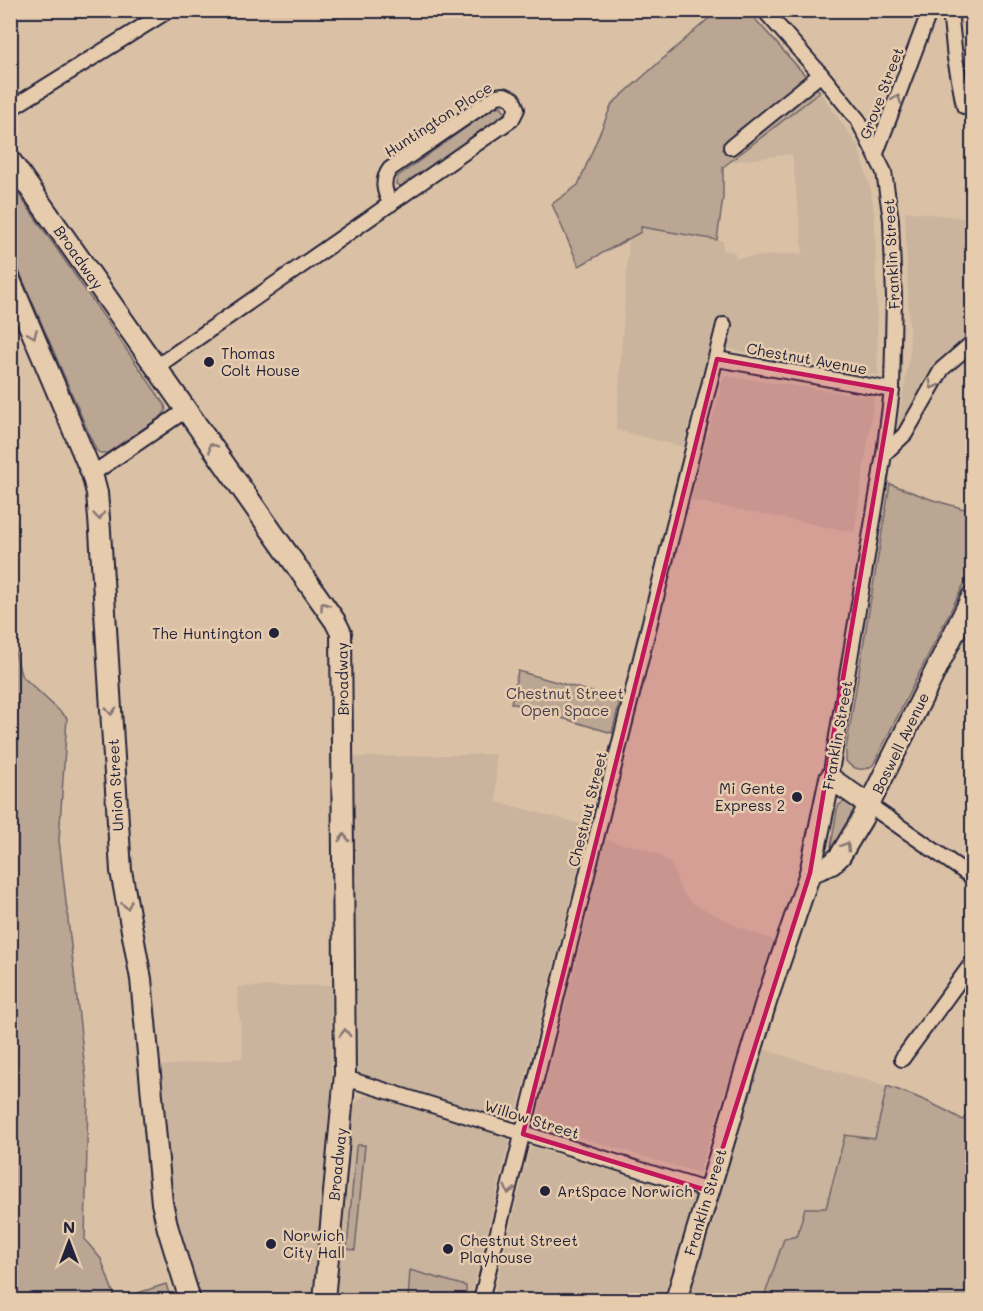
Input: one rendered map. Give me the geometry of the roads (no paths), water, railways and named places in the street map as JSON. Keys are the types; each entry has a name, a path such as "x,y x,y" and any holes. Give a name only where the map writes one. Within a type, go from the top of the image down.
{"main road":[{"name":"Broadway","path":"10,160 335,621 342,636 345,1078 324,1300"},
{"name":"Union Street","path":"10,280 92,474 97,493 121,871 141,979 162,1203 190,1300"},
{"name":"Boswell Avenue","path":"810,873 824,869 840,856 869,805 972,597"},
{"path":"830,778 869,805"},
{"name":"Franklin Street","path":"675,1300 766,1002 810,873 830,778"}],"street":[{"path":"10,109 169,10"},
{"name":"Franklin Street","path":"764,10 858,120 876,153 885,176 891,220 894,297 892,390 884,454 830,778"},
{"name":"Grove Street","path":"876,153 930,10"},
{"path":"950,10 955,58 964,106"},
{"path":"731,147 821,74"},
{"name":"Huntington Place","path":"156,367 391,204 512,119 517,109 513,99 504,95 497,96 390,170 384,181 391,204"},
{"name":"Chestnut Street","path":"481,1300 724,325"},
{"path":"884,454 906,434 942,369 972,343"},
{"name":"Chestnut Avenue","path":"717,358 892,390"},
{"path":"92,474 186,410"},
{"path":"869,805 972,878"},
{"path":"902,1059 972,963"},
{"name":"Willow Street","path":"345,1078 709,1191"}],"place":[{"name":"Thomas Colt House","path":"209,362"},
{"name":"The Huntington","path":"274,633"},
{"name":"Mi Gente Express 2","path":"797,797"},
{"name":"ArtSpace Norwich","path":"545,1191"},
{"name":"Norwich City Hall","path":"271,1244"},
{"name":"Chestnut Street Playhouse","path":"448,1249"}],"park label":[{"name":"Chestnut Street Open Space","path":"565,702"}]}
